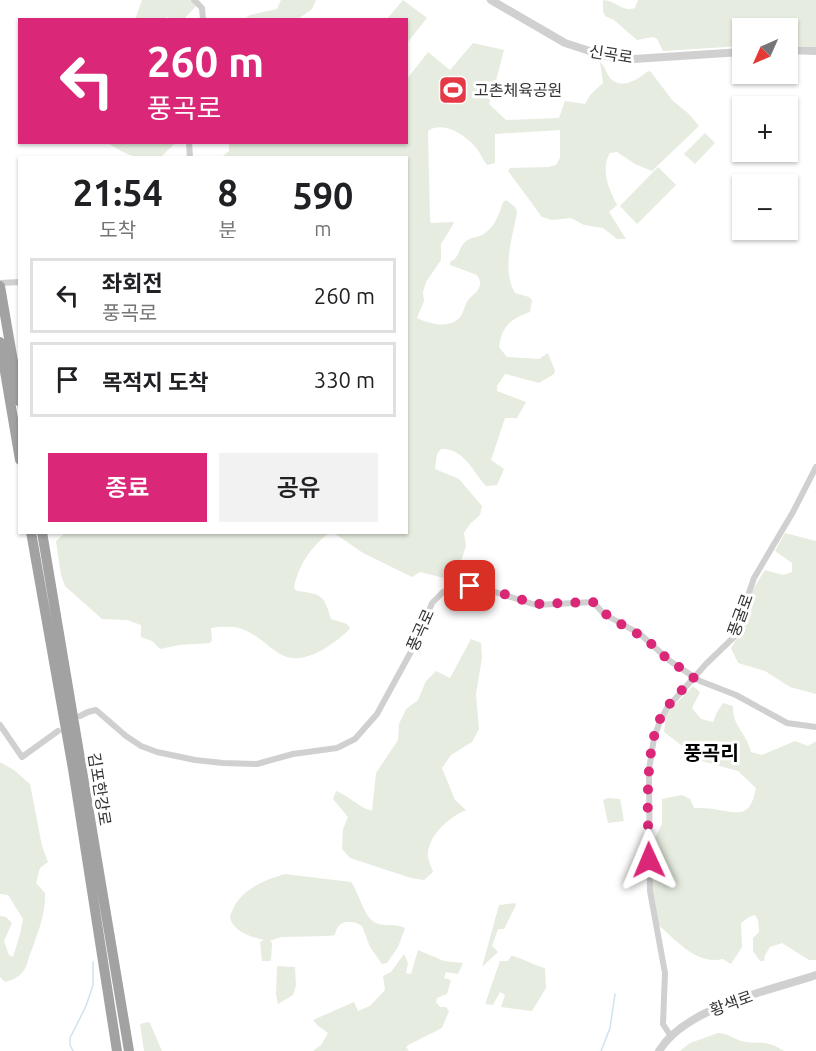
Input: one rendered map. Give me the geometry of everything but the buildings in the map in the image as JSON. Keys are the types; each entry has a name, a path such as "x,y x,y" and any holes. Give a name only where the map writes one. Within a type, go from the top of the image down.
{"highway":[{"path":"0,285 18,390"},
{"path":"0,342 18,448"},
{"name":"김포한강로","path":"32,534 73,769 117,1051"},
{"name":"김포한강로","path":"42,534 129,1051"}],"street":[{"path":"194,0 202,8 203,18"},
{"name":"신곡로","path":"492,0 565,43 605,56 634,59 732,53"},
{"path":"798,50 816,51"},
{"path":"0,285 18,282"},
{"name":"풍굴로","path":"670,1035 663,1024 665,973 650,891 649,770 652,746 667,708 734,637 754,578 793,512 816,466"},
{"name":"풍곡로","path":"80,716 96,710 141,746 157,752 223,763 262,764 293,754 341,747 359,735 386,701 420,636 435,598 449,589 470,586 481,587 536,604 593,602 609,617 646,639 664,656 694,678 736,695 787,723 816,727"},
{"path":"0,725 22,757 58,731"},
{"name":"황색로","path":"658,1051 670,1035 689,1021 707,1012 816,975"}],"shaded area":[{"path":"142,0 190,0 197,5 185,18 136,18"},
{"path":"281,0 316,0 312,9 299,18 246,18 277,9"},
{"path":"403,0 427,18 408,42 408,18 388,18"},
{"path":"603,0 630,9 635,8 638,0 816,0 816,47 798,46 798,18 732,18 732,47 663,51 657,39 653,37 637,40 614,20 605,16"},
{"path":"473,43 504,50 489,104 506,120 559,118 565,101 585,104 590,95 603,83 600,62 611,79 620,84 630,82 648,71 672,100 699,126 652,171 635,164 617,152 610,153 606,173 617,205 609,212 626,239 617,239 603,228 584,225 571,218 552,220 542,217 508,171 510,168 556,165 560,158 560,130 495,134 495,163 487,165 477,149 455,131 441,127 428,131 430,220 431,223 454,223 441,244 441,260 426,282 423,292 424,301 417,318 434,324 446,324 461,316 466,303 479,289 480,283 477,275 450,265 450,262 456,258 466,241 490,229 506,200 515,207 517,212 508,263 511,283 515,293 532,300 530,312 513,320 505,328 499,347 507,357 539,359 548,353 555,371 539,383 505,374 497,386 497,391 526,402 517,418 505,418 491,460 504,469 497,485 486,486 456,452 441,449 437,454 435,469 459,479 482,506 480,515 464,533 466,546 459,567 451,565 444,578 420,572 412,577 363,553 335,534 408,534 408,156 223,156 229,151 229,144 408,144 408,78 428,52 450,70"},
{"path":"705,133 715,143 695,164 684,154"},
{"path":"110,144 174,144 162,156 135,156"},
{"path":"658,167 676,185 637,224 620,206"},
{"path":"785,533 816,541 816,694 790,687 765,671 738,663 731,648 740,631 751,595 765,570 783,575 792,572 792,563 775,551"},
{"path":"64,534 328,534 307,557 294,588 297,591 321,597 331,619 347,624 350,628 342,637 324,649 309,656 296,658 286,657 277,652 251,633 229,627 211,628 210,643 160,649 152,641 141,637 141,625 127,620 102,619 65,586 56,541"},
{"path":"471,639 481,643 482,658 476,694 479,729 472,742 451,755 442,768 455,800 466,810 446,823 435,835 428,850 433,872 424,880 411,878 350,858 342,849 343,829 348,817 333,799 336,791 372,811 376,773 398,740 399,724 406,709 418,700 426,681 436,671 450,678"},
{"path":"693,686 700,692 692,708 701,719 713,722 723,703 733,706 735,719 751,752 762,755 795,741 808,746 816,741 816,960 809,960 782,943 770,947 764,961 760,961 753,951 753,938 759,932 755,915 741,923 742,947 731,964 723,959 713,960 695,955 657,924 652,891 651,846 662,824 662,799 682,795 690,799 694,808 742,812 750,805 756,788 738,771 702,761 664,732 666,714"},
{"path":"0,762 14,770 30,784 42,846 48,862 40,868 36,883 45,893 39,930 26,966 18,976 5,982 0,977 0,916 6,917 12,923 4,941 9,955 13,957 23,919 8,895 0,894"},
{"path":"620,799 624,821 608,823 603,800"},
{"path":"285,874 351,882 372,920 379,924 405,928 398,947 387,963 382,964 370,947 362,926 353,922 345,922 339,926 335,935 281,937 270,941 272,943 271,961 262,961 260,942 264,940 239,930 230,917 238,900 251,888"},
{"path":"515,903 504,929 498,929 492,946 498,952 482,967 499,905"},
{"path":"418,950 444,961 463,963 458,974 446,972 444,978 451,980 447,994 437,998 436,1002 440,1007 446,1007 449,1011 442,1028 410,1044 406,1047 409,1051 313,1051 321,1045 328,1033 313,1020 354,1002 358,1011 370,1006 385,990 383,976 391,972 404,954 408,963 406,973 411,974"},
{"path":"511,956 545,968 546,988 532,1011 501,1007 505,995 500,992 493,1005 485,1004 500,961 508,961"},
{"path":"277,966 295,967 296,986 293,995 278,1004 276,994"},
{"path":"148,1022 162,1051 144,1051 140,1024"},
{"path":"718,1033 742,1041 769,1044 784,1051 680,1051 690,1043"}],"waterway":[{"path":"73,1051 70,1038 86,1006 93,985 93,962"},
{"path":"601,1051 610,1028 615,994"}],"place":[{"name":"고촌체육공원","path":"453,90"}],"district":[{"name":"풍곡리","path":"711,752"}],"route":[{"path":"470,586 481,587 536,604 593,602 609,617 646,639 664,656 694,678 663,714 654,738 649,770 649,860"}]}
